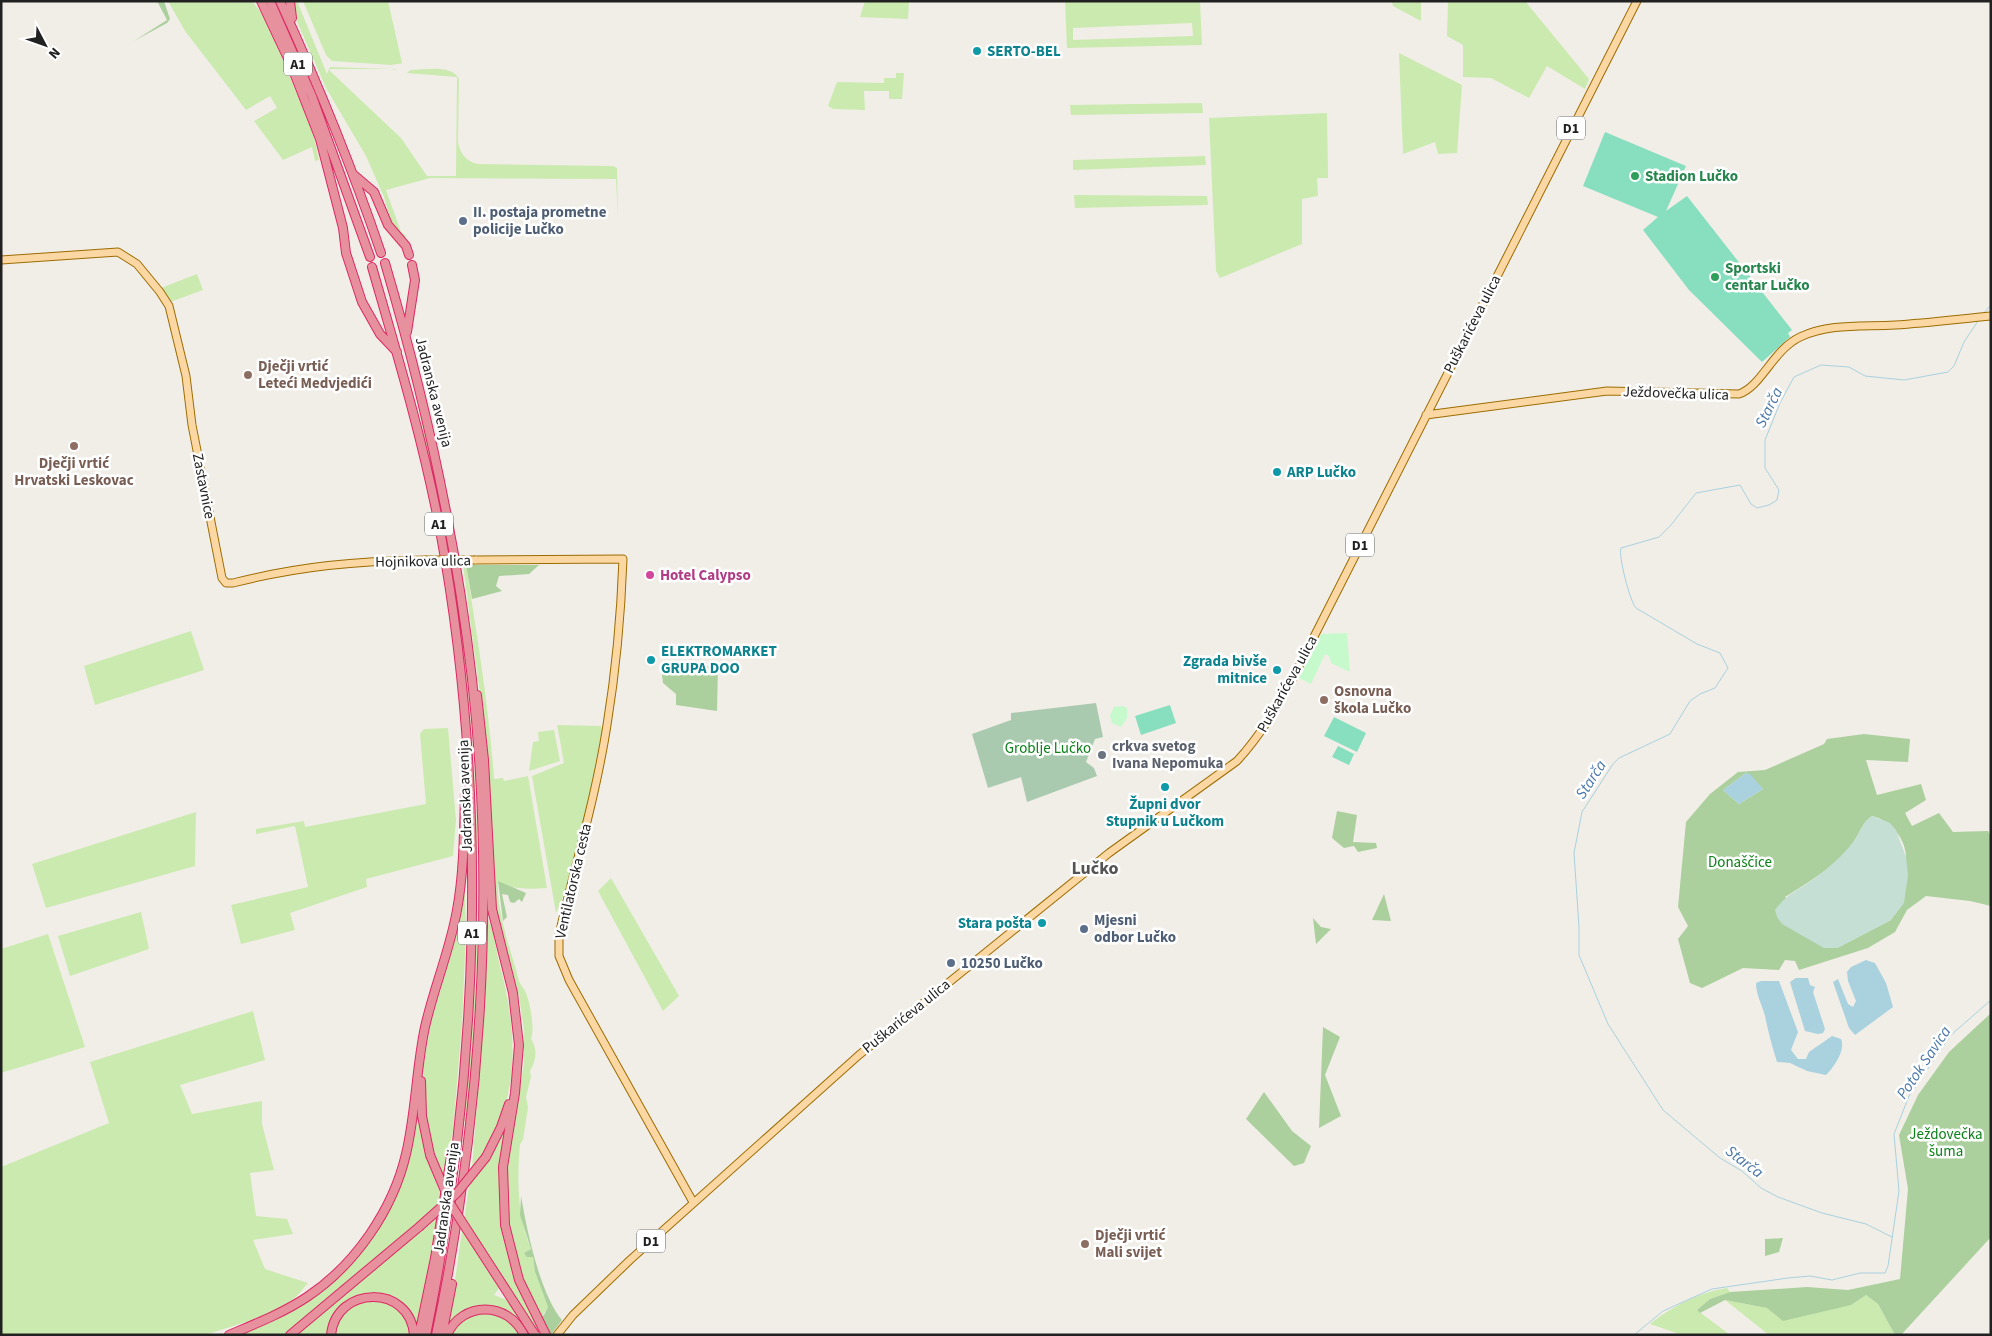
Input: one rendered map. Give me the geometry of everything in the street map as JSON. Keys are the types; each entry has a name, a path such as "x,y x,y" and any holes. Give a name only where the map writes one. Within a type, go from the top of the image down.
{"highway":[{"path":"261,1 291,65 320,139 343,228 346,253 362,302 380,334 398,352"},
{"name":"A1","path":"270,1 312,96 370,257"},
{"name":"A1","path":"280,1 294,30 354,175 382,253"},
{"path":"290,1 294,30"},
{"path":"354,175 374,192 388,225 406,246 409,255"},
{"name":"Jadranska avenija","path":"385,263 406,336 430,432 449,526 472,679 480,818 482,923 476,1054 458,1223 436,1335"},
{"path":"406,336 415,280 412,265"},
{"name":"Jadranska avenija","path":"372,267 417,422 444,557 459,659 472,857 471,956 466,1064 447,1229 426,1335"},
{"path":"472,679 479,700 481,719 492,909 513,993 518,1025 519,1064 505,1151 503,1200 513,1261 526,1296 544,1332"},
{"path":"229,1335 271,1316 308,1296 336,1273 372,1230 395,1188 406,1156 422,1044 457,909 463,860 465,736"},
{"path":"422,1044 422,1116 430,1155 451,1205 535,1335"},
{"path":"290,1335 457,1193 486,1157 505,1116 519,1064"},
{"path":"442,1335 464,1202 471,1147 469,1128"},
{"path":"419,1335 435,1258 452,1152 459,1130"},
{"path":"331,1335 340,1312 356,1300 371,1296 393,1301 400,1306 408,1315 414,1335"},
{"path":"447,1335 452,1326 463,1316 475,1310 485,1308 501,1312 512,1319 524,1335"}],"main road":[{"name":"Puškarićeva ulica","path":"558,1334 583,1305 693,1202 886,1032 1110,853 1237,761 1254,743 1268,723 1294,676 1596,78 1637,1"},
{"name":"Zastavnice","path":"1,260 118,252 130,258 160,292 169,306 188,387 198,452 222,578 226,583"},
{"name":"Ježdovečka ulica","path":"1426,415 1607,391 1739,394 1752,386 1786,346 1816,331 1850,326 1897,325 1985,316"},
{"name":"Hojnikova ulica","path":"226,583 332,564 425,560 623,559"},
{"name":"Ventilatorska cesta","path":"623,559 619,631 607,726 588,822 559,932 558,949 569,980 693,1202"}],"green space":[{"path":"157,1 164,1 170,19 167,23 134,41 167,20"},
{"path":"168,1 252,1 263,15 279,51 313,132 319,160 315,161 312,147 283,160 254,121 277,108 270,96 246,110 185,31"},
{"path":"294,1 297,1 327,74 330,67 391,69 330,69 330,71 401,138 427,176 456,176 457,77 407,73 410,70 430,69 450,71 455,74 459,79 458,142 462,154 467,159 478,164 613,166 617,168 618,221 616,179 430,178 386,190 401,232 407,237 403,237 391,222 384,197 366,156 326,88 295,17"},
{"path":"303,1 388,1 402,63 404,63 391,65 332,61 326,55"},
{"path":"865,1 909,1 908,19 860,17"},
{"path":"1065,1 1200,1 1202,45 1067,48","holes":["1192,23 1193,36 1073,40 1073,28"]},
{"path":"1392,1 1421,1 1421,21 1393,6"},
{"path":"1448,1 1525,1 1589,79 1585,89 1547,66 1529,98 1491,78 1463,77 1463,45 1447,36"},
{"path":"1399,53 1462,85 1457,153 1438,154 1435,142 1403,154"},
{"path":"896,73 904,73 902,99 889,99 889,91 864,91 865,110 833,109 828,106 837,82 884,83 884,78 896,78"},
{"path":"1202,103 1203,113 1071,115 1070,105"},
{"path":"1327,113 1328,178 1317,178 1318,196 1302,199 1302,244 1220,278 1216,271 1209,118"},
{"name":"Sportski centar Lučko","path":"1605,132 1686,166 1666,211 1687,196 1792,330 1788,333 1790,337 1762,362 1689,290 1643,230 1658,217 1583,186"},
{"path":"1205,156 1206,165 1073,170 1073,160"},
{"path":"1074,195 1207,196 1208,205 1075,208"},
{"path":"197,274 203,290 170,302 161,288"},
{"path":"416,394 438,491 454,578 472,733 478,888 477,966 473,1044 466,1121 463,1121 470,1054 475,948 476,862 470,744 452,582"},
{"path":"463,565 466,565 482,672 494,779 503,778 504,781 528,776 547,888 528,889 503,884 498,881 499,906 505,932 520,984 529,1001 532,1022 531,1039 535,1051 535,1059 530,1071 531,1077 526,1097 528,1107 523,1140 520,1144 518,1184 523,1224 531,1249 524,1253 533,1257 535,1272 548,1307 540,1317 521,1276 509,1230 507,1167 524,1063 524,1031 519,996 495,910 486,740"},
{"path":"466,565 539,565 529,574 499,576 496,586 502,591 472,599"},
{"path":"191,631 204,670 95,705 84,666"},
{"path":"1347,633 1350,672 1331,663 1329,656 1325,654 1311,684 1299,678 1321,634"},
{"path":"718,666 717,711 676,705 676,694 663,683 661,667"},
{"name":"Groblje Lučko","path":"1096,703 1103,737 1095,739 1086,762 1094,768 1097,776 1027,802 1021,777 988,788 972,734 1011,720 1011,713"},
{"path":"1170,705 1176,723 1141,735 1135,716"},
{"path":"1123,706 1127,708 1127,718 1121,727 1112,723 1110,715 1114,707"},
{"path":"1334,717 1366,733 1357,752 1324,736"},
{"path":"557,725 601,726 602,730 584,822 567,888 556,913 532,776 564,763"},
{"path":"448,728 456,820 453,856 366,879 367,887 290,913 295,930 241,944 231,905 308,887 295,826 256,834 256,829 304,821 305,827 426,804 420,734 424,729"},
{"path":"554,730 560,761 529,771 533,742 539,741 538,732"},
{"name":"Donaščice","path":"1864,734 1910,739 1908,762 1866,760 1877,795 1921,784 1926,800 1905,813 1912,826 1939,813 1953,832 1988,831 1991,837 1991,906 1970,901 1926,896 1907,910 1895,932 1868,948 1799,970 1795,961 1785,960 1779,970 1743,968 1702,988 1690,983 1678,939 1688,926 1678,907 1686,822 1710,794 1738,772 1765,770 1824,744 1827,739","holes":["1746,773 1763,789 1739,804 1723,790","1872,816 1891,826 1904,844 1906,859 1902,881 1891,920 1837,948 1785,897 1823,872 1840,858 1854,841 1866,821"]},
{"path":"1338,746 1354,754 1349,765 1332,757"},
{"path":"1337,811 1357,815 1353,842 1376,843 1377,848 1358,852 1354,846 1344,848 1332,838"},
{"path":"196,812 195,866 46,908 32,864"},
{"path":"1872,816 1890,823 1896,830 1906,857 1908,875 1904,903 1891,920 1837,948 1824,948 1782,924 1775,910 1779,905 1840,857 1854,841 1866,821"},
{"path":"611,878 679,996 663,1011 598,891"},
{"path":"498,881 526,893 522,902 519,899 514,903 510,902 508,895 502,894 507,917 503,921"},
{"path":"465,890 466,931 462,1024 453,1130 450,1147 447,1150 444,1182 426,1125 423,1069 431,1023 451,954"},
{"path":"1384,894 1391,921 1372,920"},
{"path":"141,912 149,949 70,976 58,936"},
{"path":"1313,918 1321,927 1331,929 1316,944"},
{"path":"487,919 494,939 506,990 512,1043 512,1070 508,1095 500,1120 488,1144 472,1168 483,1028"},
{"path":"48,934 85,1047 1,1073 1,949"},
{"path":"253,1011 265,1060 180,1085 192,1114 262,1101 262,1124 274,1170 250,1173 256,1216 287,1219 293,1234 253,1240 265,1269 308,1283 296,1297 278,1309 258,1318 205,1335 1,1335 1,1167 109,1123 90,1062"},
{"name":"Ježdovečka šuma","path":"1991,1013 1991,1237 1901,1335 1895,1335 1878,1304 1866,1295 1851,1305 1783,1321 1767,1308 1725,1300 1700,1313 1697,1310 1710,1299 1730,1292 1807,1287 1848,1290 1900,1279 1908,1189 1899,1135 1918,1095 1949,1052"},
{"path":"1323,1027 1340,1037 1325,1075 1341,1116 1319,1128"},
{"path":"1264,1092 1292,1131 1311,1146 1304,1163 1294,1166 1246,1119"},
{"path":"417,1105 425,1154 443,1201 285,1335 236,1335 312,1296 384,1217"},
{"path":"505,1127 499,1188 502,1227 517,1283 524,1301 543,1335 540,1335 464,1220 469,1186 490,1157"},
{"path":"521,1196 531,1244 541,1279 554,1309 562,1320 551,1335 540,1317 544,1315 548,1307 535,1272 533,1257 527,1257 524,1253 531,1249 520,1215"},
{"path":"441,1214 416,1326 384,1295 372,1294 354,1298 343,1305 328,1335 294,1335"},
{"path":"462,1230 499,1288 494,1295 507,1300 531,1335 527,1335 510,1314 496,1307 449,1323"},
{"path":"1783,1238 1779,1252 1765,1256 1765,1239"},
{"path":"1727,1288 1730,1292 1710,1299 1697,1310 1730,1335 1682,1335 1650,1324 1686,1301"},
{"path":"1866,1295 1878,1304 1895,1335 1769,1335 1725,1300 1767,1308 1851,1305"},
{"path":"369,1299 385,1303 402,1313 412,1335 334,1335 342,1316 356,1305"},
{"path":"488,1311 506,1317 521,1335 449,1335 466,1316"}],"water":[{"path":"1746,773 1750,774 1763,789 1739,804 1723,790"},
{"path":"1866,960 1875,963 1886,983 1893,1007 1855,1035 1849,1028 1833,982 1838,979 1848,1004 1853,1007 1856,1001 1848,981 1847,972 1851,967"},
{"path":"1796,978 1808,978 1810,985 1815,987 1813,992 1825,1029 1823,1033 1818,1034 1805,1031 1790,982"},
{"path":"1761,981 1779,981 1798,1032 1791,1050 1798,1059 1806,1059 1809,1052 1832,1036 1841,1039 1841,1053 1836,1063 1826,1075 1807,1071 1790,1063 1777,1062 1757,992 1756,983"}],"waterway":[{"name":"Starča","path":"1983,314 1991,305"},
{"name":"Starča","path":"1892,1237 1866,1224 1822,1213 1778,1197 1761,1188 1742,1171 1720,1158 1663,1110 1608,1024 1579,955 1574,853 1582,812 1613,764 1619,758 1670,734 1690,701 1700,694 1715,688 1728,668 1720,653 1697,644 1636,608 1625,578 1621,548 1659,537 1696,493 1740,485 1751,504 1757,508 1769,505 1777,500 1779,490 1765,468 1765,440 1780,403 1794,377 1821,365 1849,367 1865,376 1904,380 1948,372 1954,366 1964,342 1978,321"},
{"name":"Starča","path":"1634,1335 1663,1311 1712,1289 1788,1278 1810,1276 1832,1280 1860,1273 1885,1273 1888,1266 1899,1191 1894,1134 1909,1096 1951,1035 1991,1000"}],"place":[{"name":"SERTO-BEL","path":"977,51"},
{"name":"Stadion Lučko","path":"1635,176"},
{"name":"II. postaja prometne policije Lučko","path":"463,221"},
{"name":"Sportski centar Lučko","path":"1715,277"},
{"name":"Dječji vrtić Leteći Medvjedići","path":"248,375"},
{"name":"Dječji vrtić Hrvatski Leskovac","path":"74,446"},
{"name":"ARP Lučko","path":"1277,472"},
{"name":"Hotel Calypso","path":"650,575"},
{"name":"ELEKTROMARKET GRUPA DOO","path":"651,660"},
{"name":"Zgrada bivše mitnice","path":"1277,670"},
{"name":"Osnovna škola Lučko","path":"1324,700"},
{"name":"crkva svetog Ivana Nepomuka","path":"1102,755"},
{"name":"Župni dvor Stupnik u Lučkom","path":"1165,787"},
{"name":"Stara pošta","path":"1042,923"},
{"name":"Mjesni odbor Lučko","path":"1084,929"},
{"name":"10250 Lučko","path":"951,963"},
{"name":"Dječji vrtić Mali svijet","path":"1085,1244"}],"district":[{"name":"Lučko","path":"1095,868"}],"water label":[{"name":"Potok Savica","path":"1923,1062"}]}
